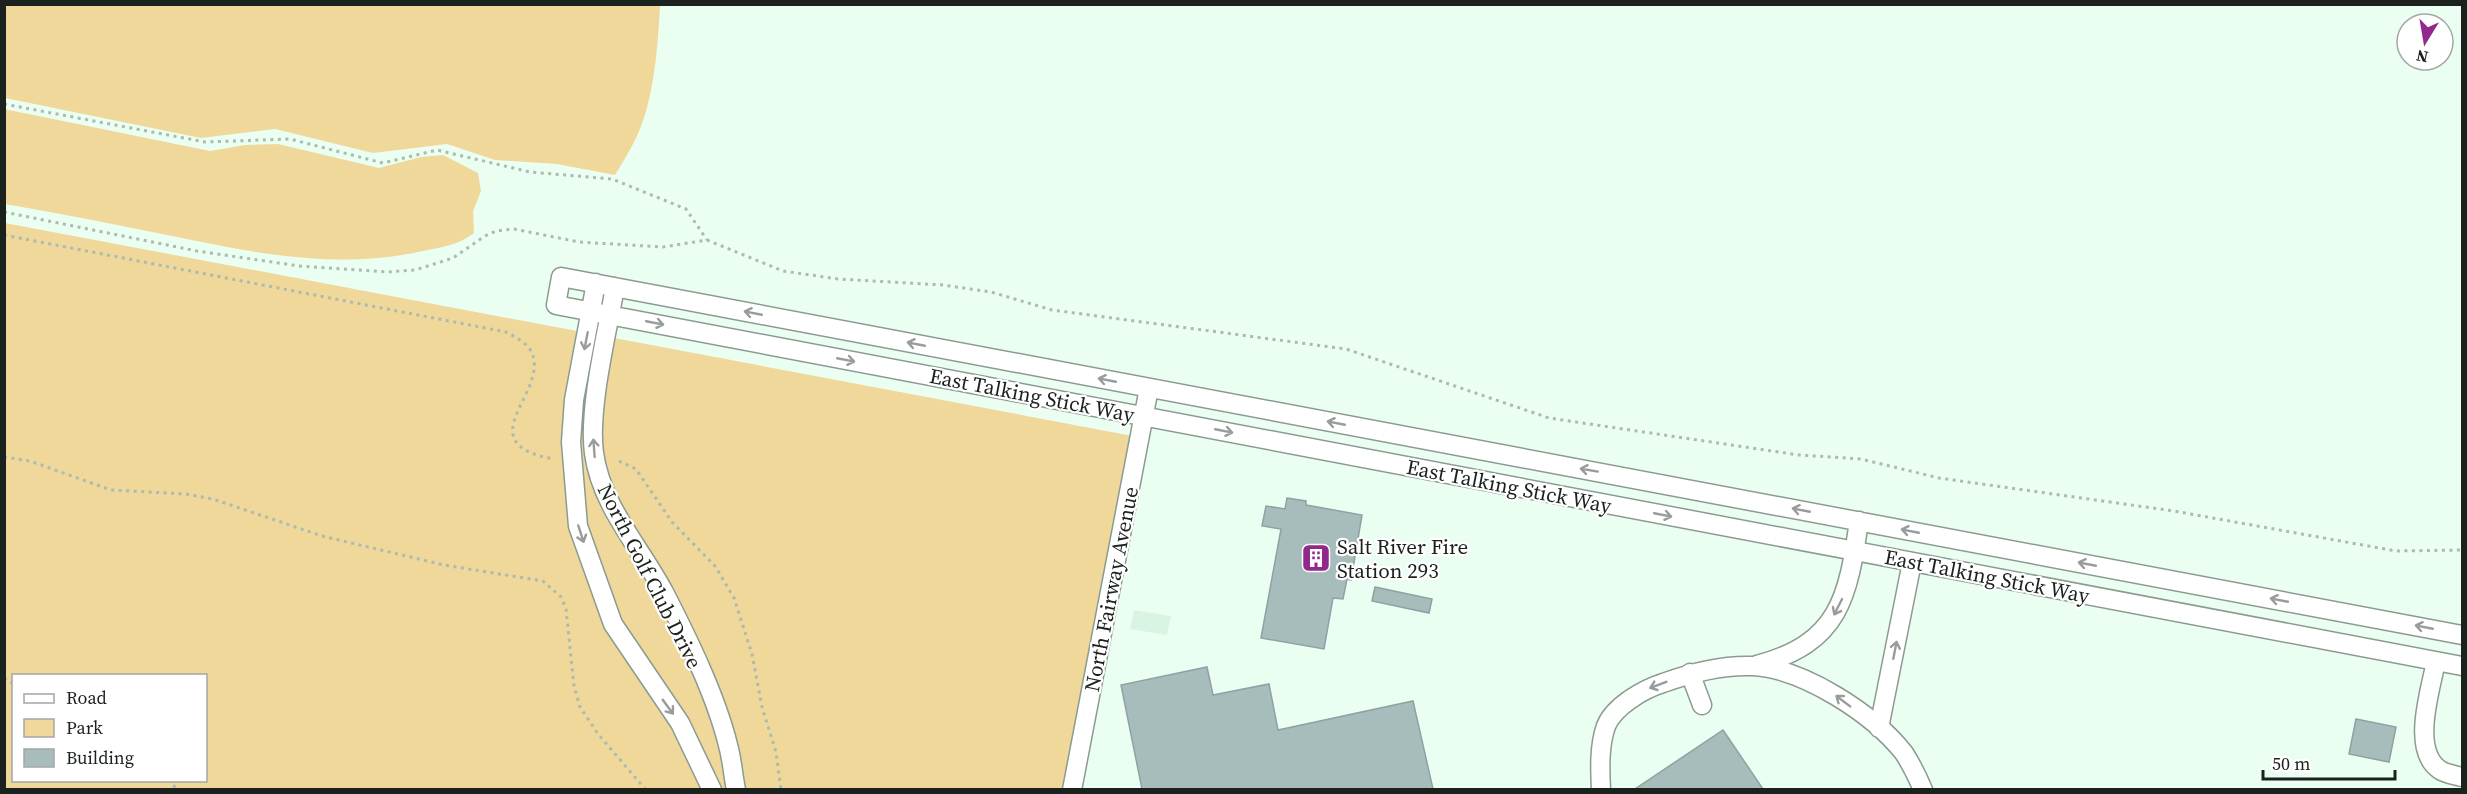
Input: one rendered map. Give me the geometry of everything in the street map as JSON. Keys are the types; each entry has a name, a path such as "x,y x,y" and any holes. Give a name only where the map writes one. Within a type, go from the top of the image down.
{"street":[{"name":"East Talking Stick Way","path":"2463,635 561,277 556,305 2463,666"},
{"name":"North Golf Club Drive","path":"596,283 574,400 571,442 578,526 613,624 680,723 712,789"},
{"name":"North Golf Club Drive","path":"615,287 595,412 594,452 599,479 664,594 708,687 728,744 736,789"},
{"name":"North Fairway Avenue","path":"1072,789 1149,388"},
{"path":"1180,423 1186,394"},
{"path":"1538,491 1544,462"},
{"path":"1627,508 1633,478"},
{"path":"1601,789 1600,759 1607,724 1622,706 1650,687 1700,670 1754,666 1788,657 1818,636 1838,612 1847,587 1859,521"},
{"path":"1879,728 1912,562"},
{"path":"2331,642 2336,611"},
{"path":"2436,661 2425,717 2426,749 2434,764 2441,770 2463,777"},
{"path":"1754,666 1796,675 1832,693 1879,728 1904,754 1923,789"},
{"path":"1690,673 1702,705"}],"path":[{"path":"4,104 205,142 290,139 382,163 437,150 530,172 612,179 686,209 707,240"},
{"path":"4,212 197,251 299,266 387,272 416,270 453,258 485,236 496,231 514,229 579,242 663,248 707,240 783,271 838,279 943,285 991,292 1052,310 1346,349 1549,418 1799,454 1861,459 1940,478 2174,511 2396,551 2463,550"},
{"path":"4,235 506,332 521,340 531,350 535,363 532,379 514,416 513,435 520,447 537,456 554,459"},
{"path":"4,457 30,461 95,486 122,492 186,494 213,498 321,536 444,565 543,581 561,597 566,609 574,686 580,707 598,734 646,789"},
{"path":"619,461 636,470 672,522 715,566 734,598 752,654 762,707 776,752 781,789"}],"shaded area":[{"path":"1134,610 1171,616 1167,635 1130,629"}],"green space":[{"path":"4,5 660,5 656,55 647,108 636,138 615,175 557,164 495,160 447,144 373,153 275,129 201,138 5,98"},
{"path":"4,109 210,151 245,145 278,144 379,168 421,157 443,155 478,173 481,191 473,211 474,233 444,247 390,257 325,259 292,257 227,247 5,204"},
{"path":"5,223 1138,437 1077,789 5,789"}],"building":[{"name":"Salt River Fire Station 293","path":"1287,498 1306,501 1306,505 1362,515 1351,580 1347,579 1343,599 1333,598 1324,649 1261,638 1281,529 1262,526 1266,506 1285,509"},
{"path":"1375,587 1432,599 1429,613 1372,601"},
{"path":"1207,667 1213,695 1269,684 1278,730 1413,701 1433,789 1142,789 1121,685"},
{"path":"2356,719 2396,727 2389,762 2349,754"},
{"path":"1723,730 1763,789 1635,789"}],"place":[{"name":"Salt River Fire Station 293","path":"1316,558"}]}
